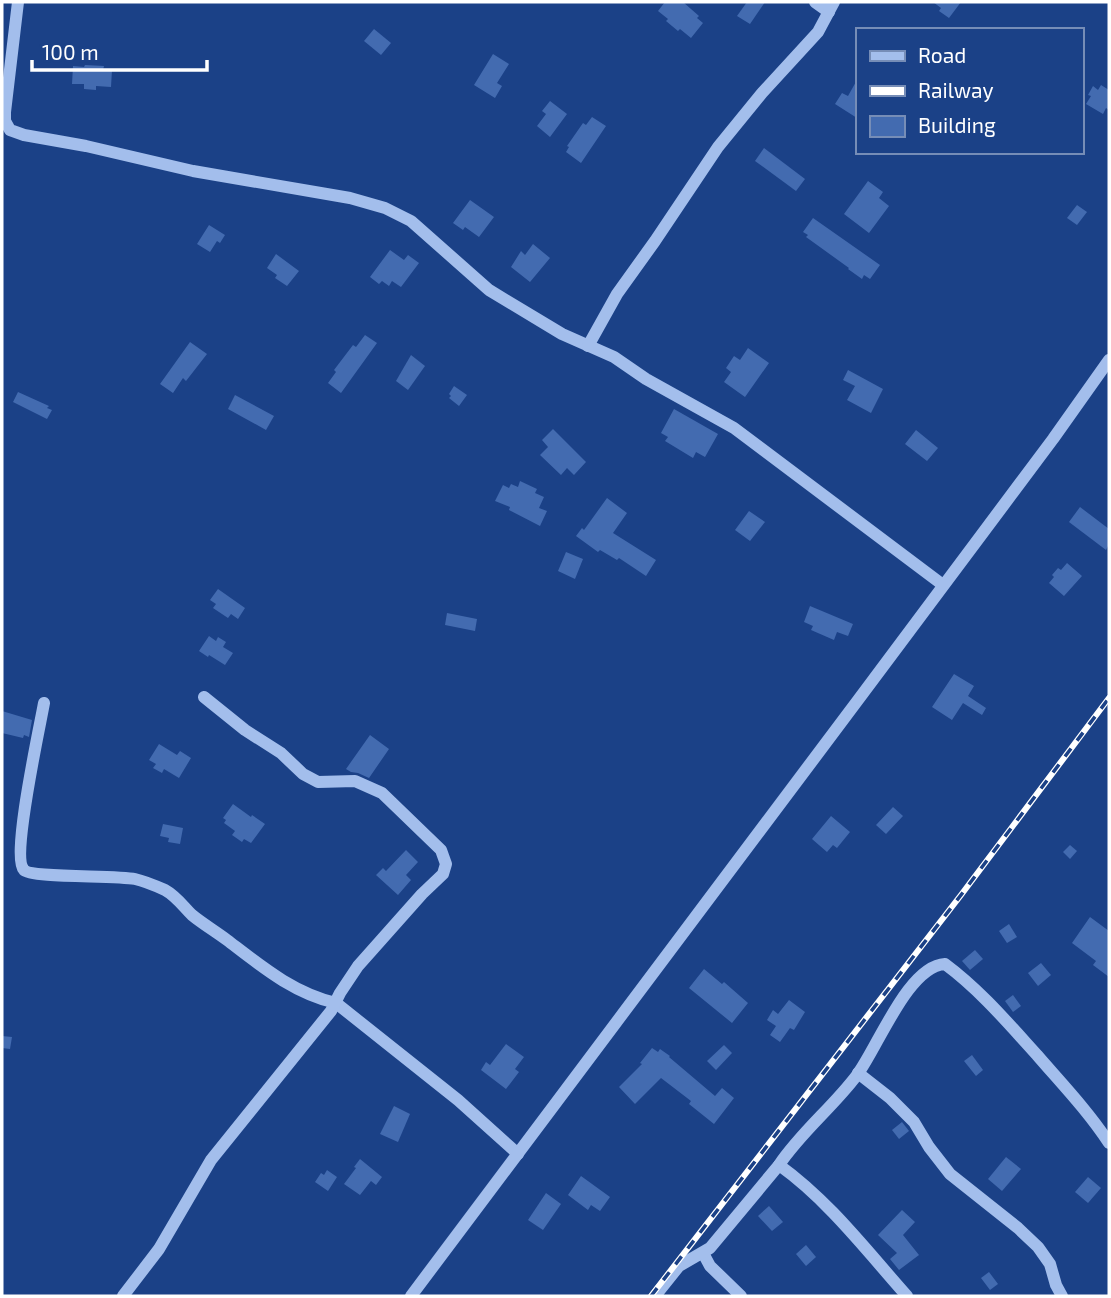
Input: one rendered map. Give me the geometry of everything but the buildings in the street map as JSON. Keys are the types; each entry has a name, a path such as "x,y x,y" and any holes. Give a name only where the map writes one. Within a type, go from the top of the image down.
{"street":[{"path":"18,2 5,112 5,121 10,130 193,171 350,198 385,208 411,221 489,290 562,334 614,358 734,428 943,585"},
{"path":"588,346 617,294 718,147 762,93 818,32 831,7 814,2"},
{"path":"411,1296 1109,360"},
{"path":"123,1296 159,1249 211,1160 298,1054 336,1003 358,966 443,874 446,864 441,850 382,793 355,781 318,782 303,774 281,753 204,697"},
{"path":"44,703 23,823 21,861 24,871 40,875 135,879 165,890 192,915 278,978 311,996 336,1003 458,1100 518,1154"},
{"path":"655,1296 679,1266 703,1253 720,1236 789,1150 858,1073 916,979 938,964 945,964 988,999 1075,1098 1109,1143"},
{"path":"858,1073 890,1098 914,1122 950,1174 1018,1227 1038,1247 1050,1264 1056,1286 1062,1296"},
{"path":"779,1165 826,1204 907,1296"},
{"path":"703,1253 710,1266 741,1296"}],"railway":[{"path":"651,1296 961,895 1109,698"}]}
